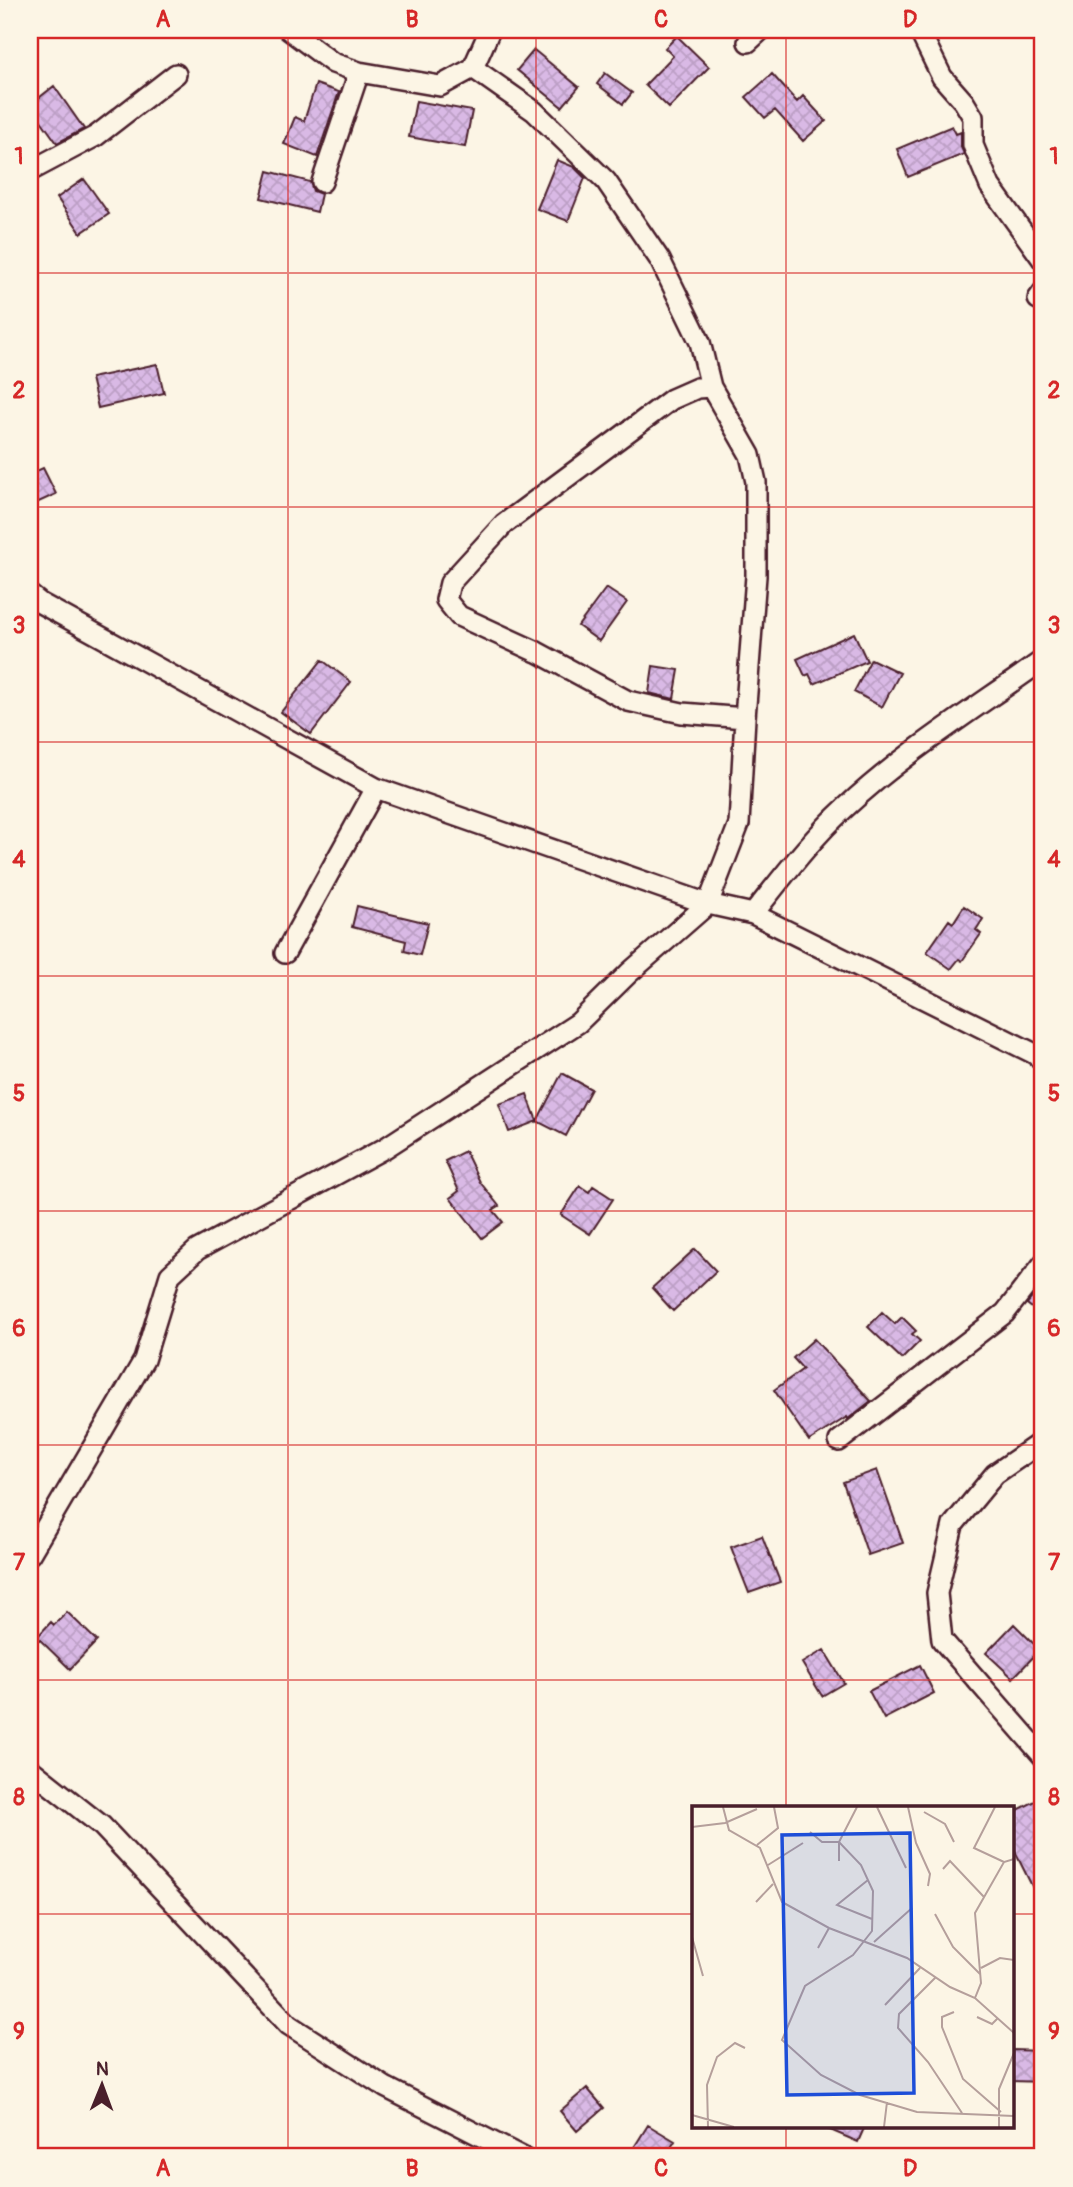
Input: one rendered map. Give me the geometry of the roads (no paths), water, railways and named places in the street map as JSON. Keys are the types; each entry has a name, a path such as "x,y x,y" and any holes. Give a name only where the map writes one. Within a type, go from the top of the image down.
{"street":[{"path":"289,30 333,63 359,72 440,86 473,68 490,30"},
{"path":"919,30 942,78 964,102 973,117 973,145 990,186 1043,260"},
{"path":"30,1554 144,1360 170,1275 197,1250 385,1148 578,1023 629,973 708,904 739,824 744,718 756,576 755,482 750,455 711,387 700,342 660,260 606,181 534,111 473,68"},
{"path":"322,182 359,72"},
{"path":"30,171 96,136 176,74"},
{"path":"711,387 697,388 672,399 504,524 450,583 446,600 459,615 537,652 628,701 682,713 744,718"},
{"path":"30,595 40,603 376,788 708,904 753,914 1033,1052 1043,1060"},
{"path":"753,914 793,864 844,808 922,745 1043,660"},
{"path":"285,953 376,788"},
{"path":"839,1441 1006,1313 1043,1264"},
{"path":"1043,1441 995,1474 953,1525 937,1594 942,1640 1043,1756"},
{"path":"30,1769 102,1826 289,2025 385,2087 522,2157"}]}
